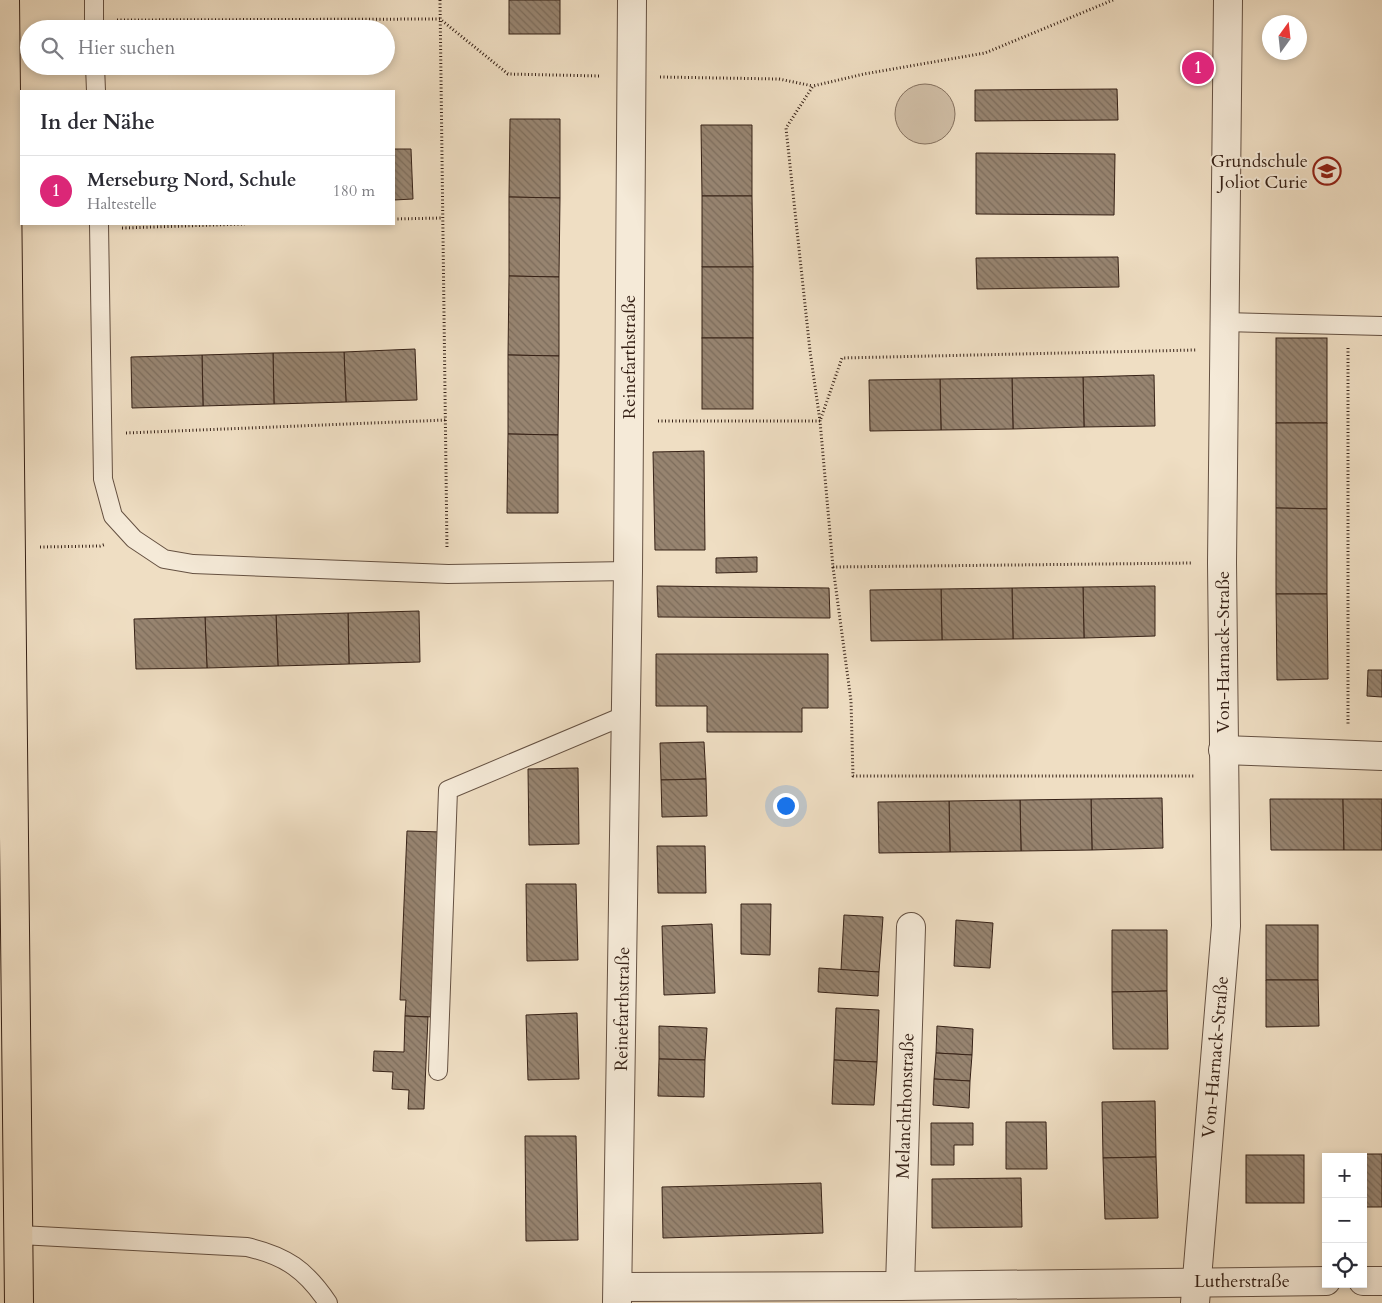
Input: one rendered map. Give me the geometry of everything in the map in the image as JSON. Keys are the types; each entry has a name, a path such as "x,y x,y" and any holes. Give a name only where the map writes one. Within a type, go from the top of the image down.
{"main road":[{"path":"5,0 20,1235 19,1303"}],"street":[{"name":"Reinefarthstraße","path":"618,1295 628,570 632,0"},
{"name":"Von-Harnack-Straße","path":"1195,1292 1226,926 1222,563 1228,0"},
{"path":"1224,763 1348,755 1382,756"},
{"name":"Melanchthonstraße","path":"900,1286 910,927"},
{"path":"1367,1281 1382,1280"},
{"name":"Lutherstraße","path":"618,1295 900,1286 1195,1292 1322,1281"}],"lane":[{"path":"94,0 94,20"},
{"path":"95,75 96,90"},
{"path":"99,226 103,479 113,516 134,539 164,558 193,564 448,574 628,570"},
{"path":"1224,335 1348,325 1382,326"},
{"path":"438,1071 448,790 626,714"},
{"path":"20,1235 254,1249 268,1252 288,1260 305,1273 328,1303"}],"path":[{"path":"440,0 448,574"},
{"path":"382,20 440,19 508,74 779,79 813,86 864,74 984,53 1114,0"},
{"path":"813,86 786,128 810,351 820,421 833,567 851,701 853,776 1224,763"},
{"path":"395,219 443,218"},
{"path":"99,226 172,225"},
{"path":"1348,325 1348,755"},
{"path":"820,421 842,358 1189,350 1224,335"},
{"path":"102,434 446,420"},
{"path":"629,421 820,421"},
{"path":"35,546 100,546 129,534"},
{"path":"833,567 1222,563"}],"shaded area":[{"path":"925,84 941,89 946,93 950,98 955,114 950,130 946,135 941,139 925,144 909,139 904,135 900,130 895,114 900,98 904,93 909,89"}],"building":[{"path":"509,0 560,0 560,34 509,34"},
{"path":"1117,89 1118,120 975,121 975,90"},
{"path":"510,119 560,119 560,198 509,197"},
{"path":"701,125 752,125 752,196 702,196"},
{"path":"395,149 411,149 413,199 395,200"},
{"path":"976,153 1115,154 1114,215 976,214"},
{"path":"702,196 752,196 753,267 702,267"},
{"path":"509,197 560,198 559,277 509,276"},
{"path":"1118,257 1119,287 977,289 976,258"},
{"path":"702,267 753,267 753,338 702,338"},
{"path":"509,276 559,277 559,356 508,355"},
{"path":"702,338 753,338 753,409 702,409"},
{"path":"1276,338 1327,338 1327,423 1276,423"},
{"path":"415,349 417,400 346,402 344,352"},
{"path":"344,352 346,402 274,404 273,353"},
{"path":"273,353 274,404 203,406 202,355"},
{"path":"202,355 203,406 132,408 131,357"},
{"path":"508,355 559,356 558,435 508,434"},
{"path":"1154,375 1155,426 1084,427 1083,377"},
{"path":"1083,377 1084,427 1013,429 1012,378"},
{"path":"1012,378 1013,429 941,430 940,379"},
{"path":"940,379 941,430 870,431 869,380"},
{"path":"1276,423 1327,423 1327,509 1276,508"},
{"path":"508,434 558,435 558,513 507,513"},
{"path":"704,451 705,550 655,550 653,452"},
{"path":"1276,508 1327,509 1327,594 1276,594"},
{"path":"757,557 757,572 716,573 716,558"},
{"path":"657,586 829,588 830,618 658,617"},
{"path":"1155,586 1155,636 1084,638 1083,587"},
{"path":"1083,587 1084,638 1013,639 1012,588"},
{"path":"1012,588 1013,639 942,640 941,589"},
{"path":"941,589 942,640 871,641 870,590"},
{"path":"1276,594 1327,594 1328,679 1277,680"},
{"path":"419,611 420,662 349,664 348,613"},
{"path":"348,613 349,664 278,666 276,615"},
{"path":"276,615 278,666 207,668 205,617"},
{"path":"205,617 207,668 136,669 134,619"},
{"path":"656,654 828,654 828,708 802,708 802,732 707,732 707,706 656,706"},
{"path":"1368,670 1382,670 1382,697 1367,696"},
{"path":"704,742 706,779 661,780 660,743"},
{"path":"578,768 579,844 529,845 528,769"},
{"path":"706,779 707,816 662,817 661,780"},
{"path":"1162,798 1163,848 1092,850 1091,799"},
{"path":"1091,799 1092,850 1021,851 1020,800"},
{"path":"1270,799 1343,799 1344,850 1271,850"},
{"path":"1343,799 1382,799 1382,850 1344,850"},
{"path":"1020,800 1021,851 950,852 949,801"},
{"path":"949,801 950,852 879,853 878,802"},
{"path":"407,831 442,832 435,1017 405,1016 406,1000 400,1000"},
{"path":"657,846 705,846 706,893 658,893"},
{"path":"526,884 576,884 578,960 527,961"},
{"path":"741,904 771,904 770,955 741,954"},
{"path":"844,915 883,917 879,972 841,970"},
{"path":"956,920 993,923 990,968 954,966"},
{"path":"712,924 715,993 664,995 662,926"},
{"path":"1266,925 1318,925 1318,980 1266,980"},
{"path":"1112,930 1167,930 1167,991 1112,992"},
{"path":"819,968 879,972 878,996 818,992"},
{"path":"1266,980 1318,980 1319,1026 1266,1027"},
{"path":"1167,991 1168,1049 1113,1049 1112,992"},
{"path":"836,1008 879,1010 877,1062 834,1060"},
{"path":"577,1013 579,1079 528,1080 526,1015"},
{"path":"405,1016 428,1017 424,1109 408,1109 409,1090 392,1089 393,1072 373,1071 374,1051 404,1052"},
{"path":"659,1026 707,1028 705,1060 659,1059"},
{"path":"937,1026 973,1029 972,1055 936,1053"},
{"path":"936,1053 972,1055 970,1081 934,1079"},
{"path":"659,1059 705,1060 704,1097 658,1096"},
{"path":"834,1060 877,1062 874,1105 832,1104"},
{"path":"934,1079 970,1081 969,1108 933,1105"},
{"path":"1155,1101 1156,1157 1103,1158 1102,1102"},
{"path":"1006,1122 1046,1122 1047,1169 1006,1169"},
{"path":"931,1123 973,1123 973,1145 954,1145 954,1165 931,1165"},
{"path":"525,1136 576,1136 578,1240 526,1241"},
{"path":"1367,1154 1382,1154 1382,1207 1367,1207"},
{"path":"1246,1155 1304,1155 1304,1203 1246,1203"},
{"path":"1156,1157 1158,1218 1105,1219 1103,1158"},
{"path":"1021,1178 1022,1227 932,1228 932,1179"},
{"path":"821,1183 823,1233 663,1238 662,1187"}],"place":[{"name":"Merseburg Nord, Schule","path":"1198,68"},
{"name":"Grundschule Joliot Curie","path":"1327,171"}]}
